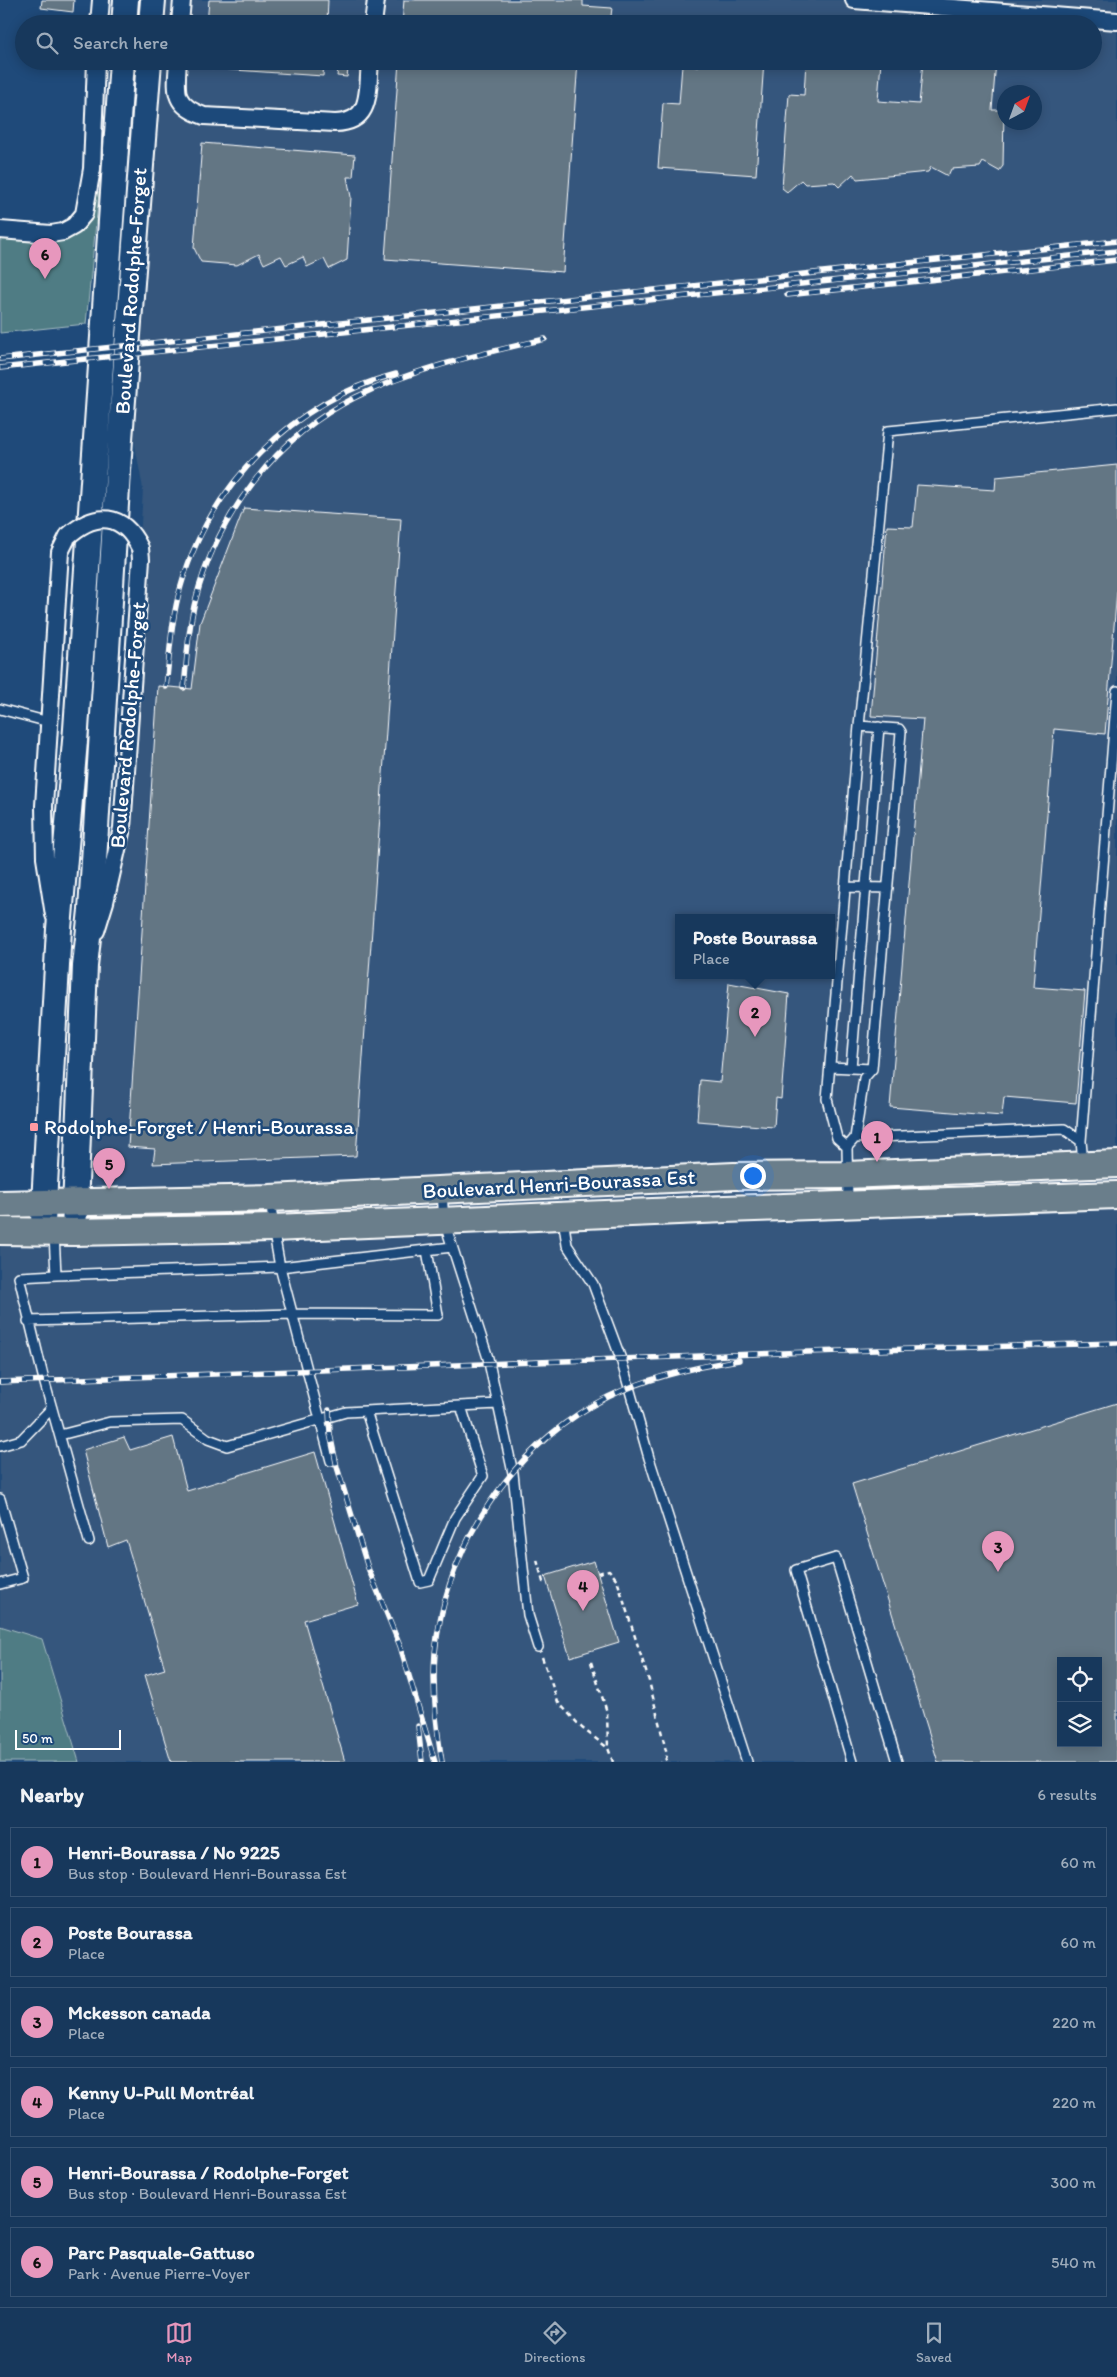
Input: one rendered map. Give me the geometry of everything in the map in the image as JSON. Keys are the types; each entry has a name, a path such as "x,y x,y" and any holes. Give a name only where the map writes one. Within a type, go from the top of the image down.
{"main road":[{"name":"Boulevard Henri-Bourassa Est","path":"0,1204 270,1198 734,1176 846,1175 1082,1153 1117,1164"},
{"name":"Boulevard Henri-Bourassa Est","path":"0,1232 273,1228 562,1215 1117,1195"}],"street":[{"path":"100,15 101,0"},
{"path":"125,15 126,0"},
{"path":"152,15 153,0"},
{"path":"181,15 182,0"},
{"path":"374,15 376,0"},
{"path":"854,0 939,3 1058,15"},
{"path":"1102,19 1117,21"},
{"path":"0,230 51,234 63,232 74,226 84,214 92,169 96,70"},
{"name":"Boulevard Rodolphe-Forget","path":"57,1231 44,1202 59,929 76,730 121,70"},
{"name":"Boulevard Rodolphe-Forget","path":"57,1231 76,1202 85,966 91,910 120,439 147,70"},
{"path":"178,70 177,92 181,104 190,111 204,116 334,123 348,122 358,118 364,108 369,70"},
{"name":"Boulevard Rodolphe-Forget","path":"59,929 52,909 46,858 44,806 60,552 68,536 79,526 94,520 109,519 122,524 133,533 140,548 141,559 122,828 105,902 85,966"}],"lane":[{"path":"847,1147 838,1138 827,1099 859,726 888,430 1117,408"},
{"path":"1082,1153 1117,691"},
{"path":"0,710 49,722"},
{"path":"848,1205 847,1147 855,1138 864,1078 872,1069 901,732 898,729 859,726"},
{"path":"851,1068 879,727"},
{"path":"845,887 888,888"},
{"path":"830,1067 872,1069"},
{"path":"855,1138 1064,1129 1082,1153"},
{"path":"442,1189 444,1221 488,1358 516,1487 528,1615 538,1647"},
{"path":"270,1198 273,1228 291,1314 331,1461"},
{"path":"562,1215 567,1245 593,1284 621,1359 648,1458 747,1762"},
{"path":"56,1275 57,1231"},
{"path":"89,1540 28,1320 19,1278 280,1266 452,1247"},
{"path":"28,1320 291,1314 438,1315 427,1250"},
{"path":"60,1435 110,1422 182,1420 208,1439 227,1446 346,1412 498,1404"},
{"path":"366,1411 420,1582 429,1580 455,1518 483,1476 461,1406"},
{"path":"0,1446 21,1440 52,1408"},
{"path":"0,1499 23,1578 0,1584"},
{"path":"852,1762 796,1570 836,1558 897,1762"}],"path":[{"path":"537,1560 543,1582 546,1581"},
{"path":"598,1573 609,1570 616,1580 649,1681 667,1755 666,1759 661,1762"},
{"path":"538,1647 558,1702 582,1728 608,1748"},
{"path":"591,1662 607,1712 608,1748 613,1762"}],"shaded area":[{"path":"151,0 1117,0 1117,1762 79,1762 42,1639 0,1626 0,1232 74,1232 85,966 125,804 143,489 126,396 144,70 1102,70 1102,15 150,15"}],"green space":[{"path":"87,189 99,192 86,324 0,333 0,229 74,227"},
{"path":"0,1626 42,1639 79,1762 0,1762"}],"building":[{"path":"42,0 74,0 73,12 41,8"},
{"path":"209,0 328,0 327,15 208,15"},
{"path":"404,0 583,0 583,6 612,8 611,15 403,15"},
{"path":"234,70 323,70 323,76"},
{"path":"338,70 348,70 347,77 337,76"},
{"path":"398,70 577,70 563,272 385,259"},
{"path":"682,70 763,70 756,175 658,168 663,103 679,104"},
{"path":"805,70 880,70 878,101 919,104 922,70 995,70 992,110 997,110 997,130 1004,130 1003,166 999,171 983,162 980,167 951,169 948,176 931,167 928,172 857,179 853,174 839,187 834,182 805,184 801,180 787,192 782,188 789,94 804,95"},
{"path":"202,143 355,155 353,177 347,177 351,197 347,260 329,269 324,259 307,267 303,257 286,265 281,256 264,264 259,254 237,265 201,262 194,248"},
{"path":"1117,465 1117,590 1105,734 1054,729 1033,987 1085,991 1076,1103 1004,1097 1002,1116 890,1107 923,719 871,716 887,526 913,527 917,485 995,490 996,477"},
{"path":"244,508 401,519 356,1156 153,1164 155,1149 128,1147 158,686 192,689 200,623"},
{"path":"729,983 789,994 781,1099 776,1098 774,1127 697,1121 700,1080 720,1082"},
{"path":"1117,1403 1117,1762 938,1762 852,1484"},
{"path":"124,1437 130,1450 173,1437 187,1491 315,1452 358,1604 304,1620 345,1762 171,1762 145,1675 165,1669 126,1540 108,1547 83,1450"},
{"path":"594,1561 619,1642 570,1657 545,1576"}],"railway":[{"path":"0,359 1117,241"},
{"path":"0,368 1117,251"},
{"path":"787,295 1117,260"},
{"path":"184,688 191,620 206,567 219,537 235,508 276,456 327,413 378,387 449,363 545,339"},
{"path":"166,687 173,623 181,586 194,549 212,514 234,482 261,452 291,426 323,404 359,386 396,374"},
{"path":"0,1382 808,1352 1117,1343"},
{"path":"442,1762 434,1694 435,1653 442,1613 453,1575 469,1538 490,1503 514,1471 542,1442 573,1417 608,1397 639,1384 705,1366 739,1360"},
{"path":"329,1410 330,1434 337,1467 368,1568 400,1646 435,1762"},
{"path":"418,1726 422,1762"}],"place":[{"name":"Parc Pasquale-Gattuso","path":"45,279"},
{"name":"Poste Bourassa","path":"755,1037"},
{"name":"Rodolphe-Forget / Henri-Bourassa","path":"34,1127"},
{"name":"Henri-Bourassa / No 9225","path":"877,1162"},
{"name":"Henri-Bourassa / Rodolphe-Forget","path":"109,1189"},
{"name":"Mckesson canada","path":"998,1572"},
{"name":"Kenny U-Pull Montréal","path":"583,1611"}]}
